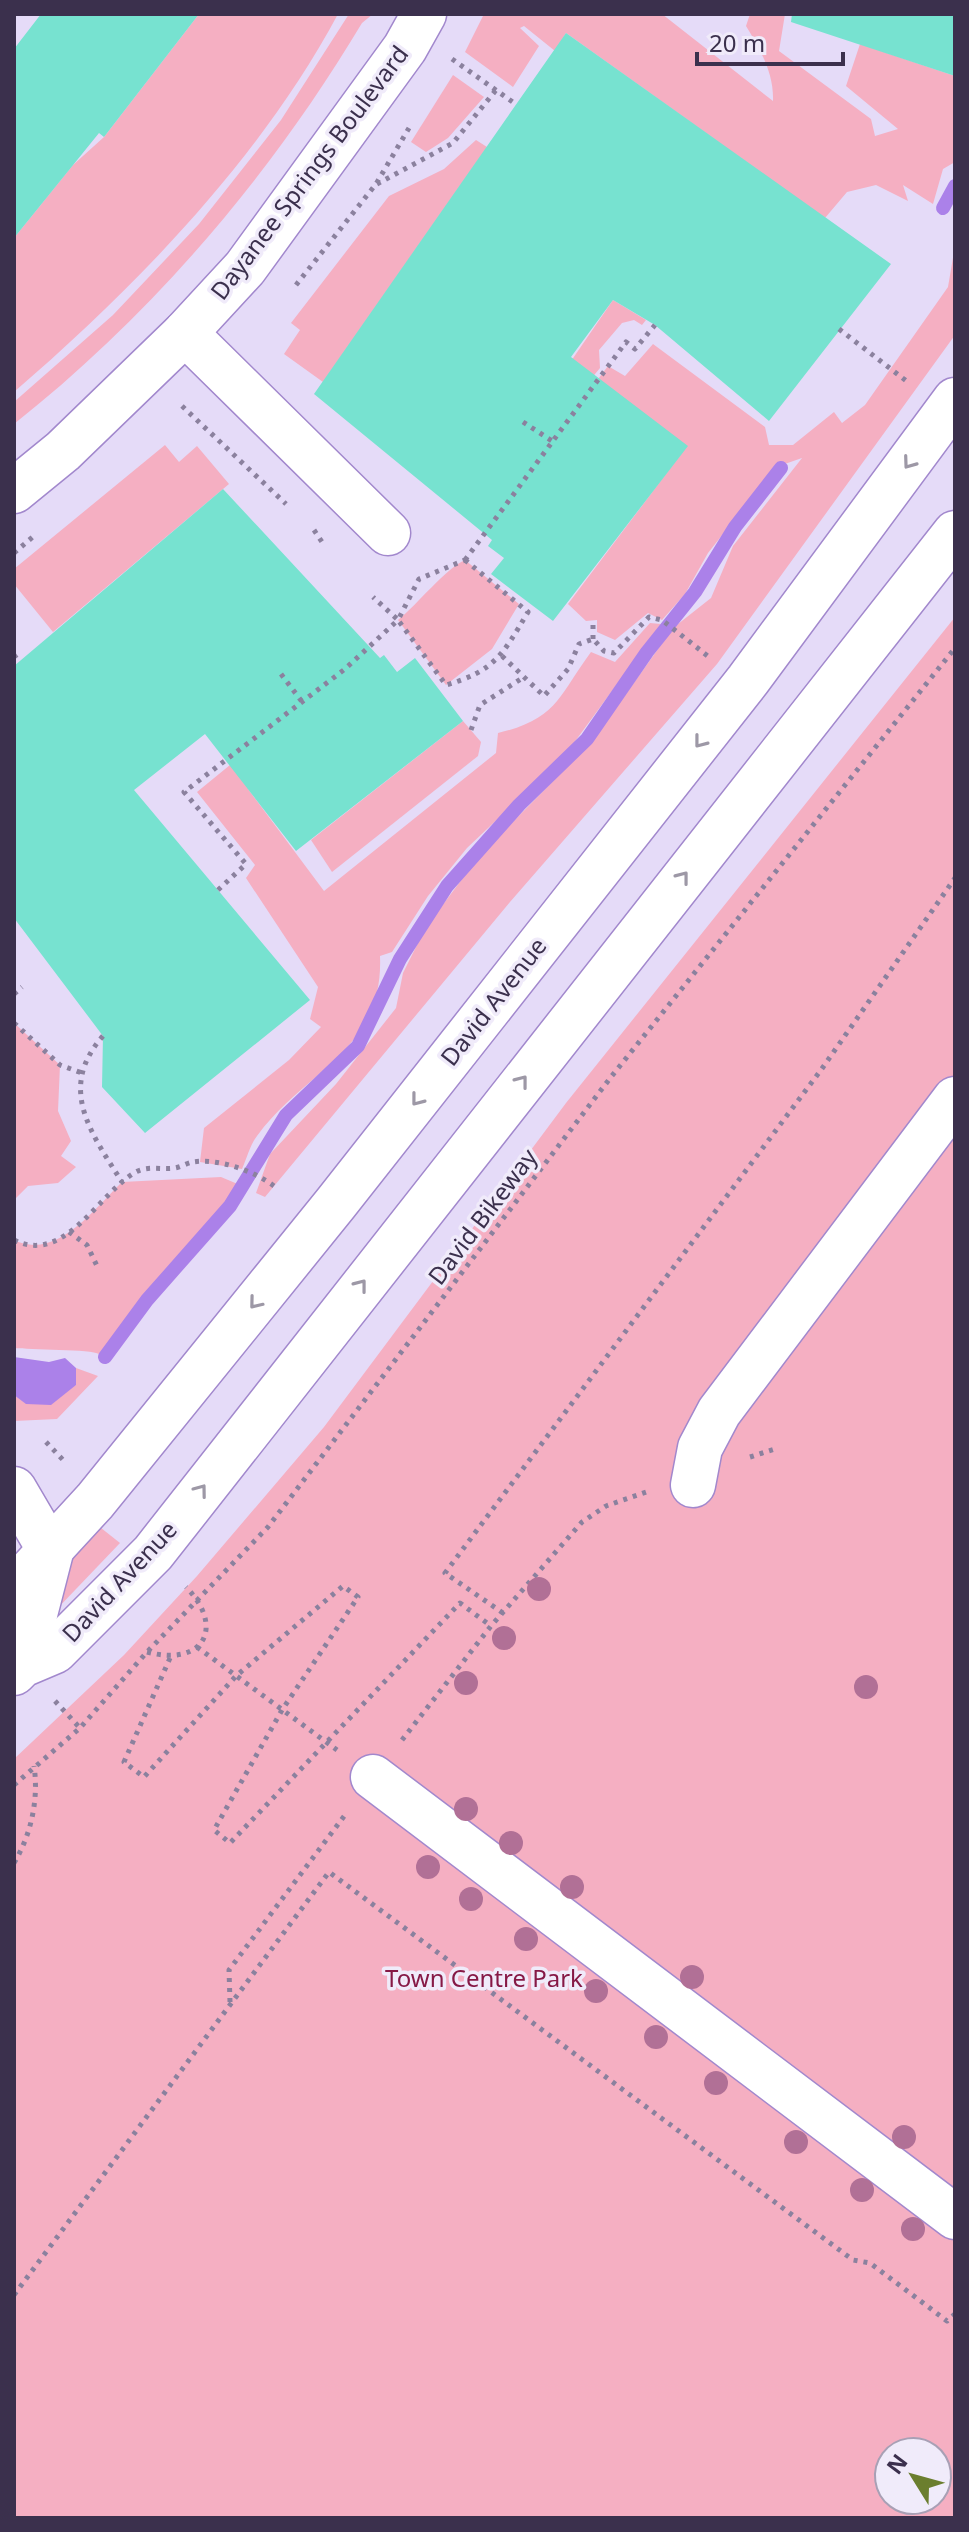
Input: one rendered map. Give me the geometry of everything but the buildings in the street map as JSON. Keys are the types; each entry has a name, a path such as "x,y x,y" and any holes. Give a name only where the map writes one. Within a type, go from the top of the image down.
{"main road":[{"name":"Dayanee Springs Boulevard","path":"14,491 63,451 185,333 245,268 405,48 424,14"},
{"path":"185,333 388,533"},
{"name":"David Avenue","path":"14,1589 51,1552 336,1203 748,680 936,394"},
{"name":"David Avenue","path":"18,1669 55,1651 153,1553 955,533"},
{"path":"694,1480 700,1448 719,1412 955,1099"},
{"path":"14,1489 51,1552 18,1669"},
{"path":"373,1777 955,2217"}],"path":[{"path":"451,58 517,105"},
{"path":"376,184 453,143 496,90"},
{"path":"218,890 246,864 184,792 303,703 398,620 419,579 465,560 626,342 635,349 655,325"},
{"path":"839,329 936,394"},
{"path":"182,406 293,510"},
{"path":"523,422 552,441"},
{"path":"304,521 324,545"},
{"path":"373,597 398,620 446,685 472,677 502,656 528,612 465,560"},
{"path":"593,619 593,639 604,651 614,653 649,617 662,620 717,664"},
{"path":"502,656 544,696 568,669 579,644 593,639"},
{"name":"David Bikeway","path":"14,1785 80,1728 197,1598 268,1527 611,1077 955,648"},
{"path":"14,655 19,662"},
{"path":"281,674 303,703"},
{"path":"471,730 480,705 524,677"},
{"path":"503,1613 445,1573 821,1070 955,878"},
{"path":"14,994 22,987"},
{"path":"14,1023 60,1065 82,1073"},
{"path":"103,1036 90,1052 82,1073 80,1108 122,1182"},
{"path":"14,1240 25,1246 61,1240 122,1182 136,1171 155,1166 175,1168 195,1162 242,1169 274,1186"},
{"path":"69,1232 87,1245 97,1266"},
{"path":"230,2004 229,1970 491,1626 582,1522 606,1506 694,1480 775,1449"},
{"path":"170,1658 124,1762 144,1777 236,1676 343,1586 358,1597 282,1710 214,1830 230,1843 460,1603 491,1626"},
{"path":"147,1652 170,1658 184,1656 197,1647 205,1634 207,1618 197,1598"},
{"path":"197,1647 373,1777"},
{"path":"14,1863 23,1848 37,1790 34,1766"},
{"path":"14,2295 329,1872 853,2260 870,2263 947,2321 955,2314"}],"green space":[{"path":"199,14 338,14 272,119 193,217 106,308 14,392 14,238 73,165 104,137"},
{"path":"349,14 373,14 362,23 327,79 249,188 161,289 65,381 14,424 14,402 113,315 199,224 281,120"},
{"path":"484,14 662,14 773,101 769,71 746,26 750,14 785,14 779,51 871,119 875,136 898,129 846,86 860,44 955,76 955,162 943,169 933,204 903,185 908,201 876,185 847,192 825,218 566,33 555,51 524,26 520,28 539,46 513,87 465,52"},
{"path":"453,75 484,97 448,138 426,152 411,142"},
{"path":"476,140 487,147 323,382 284,354 300,330 291,323 389,196 444,169"},
{"path":"955,246 955,335 717,664 510,902 265,1197 256,1193 270,1154 336,1084 396,1008 403,973 426,927 481,854 591,743 673,628 711,598 733,546 802,458 779,466 752,497 708,553 685,594 662,620 648,613 615,640 597,632 597,620 586,621 568,604 687,446 586,395 608,366 625,376 653,344 765,427 769,445 793,445 834,412 842,423 865,405 948,287"},
{"path":"613,300 646,320 642,325 634,320 622,323 599,350 600,368 551,427 534,415"},
{"path":"165,445 179,462 197,446 229,484 53,632 14,584 14,569"},
{"path":"465,560 519,604 492,649 446,685 398,620 449,571"},
{"name":"Town Centre Park","path":"955,617 955,2518 14,2518 14,1759 124,1655 197,1576 324,1427 566,1103"},
{"path":"650,623 661,624 565,755 467,848 428,896 392,952 380,956 378,988 369,1015 355,1037 338,1057 276,1113 250,1147 242,1169 200,1162 204,1128 289,1060 321,1027 310,1019 318,987 246,878 255,865 197,792 252,747 248,789 324,891 496,753 498,733 545,713 591,652 615,662"},
{"path":"463,721 481,742 478,756 332,872 311,840"},
{"path":"14,1023 60,1065 58,1111 71,1141 61,1156 76,1167 58,1183 28,1186 14,1200"},
{"path":"221,1177 240,1185 99,1354 14,1348 14,1240 30,1245 45,1244 60,1238 87,1218 122,1182"},
{"path":"76,1368 98,1376 57,1419 14,1421 14,1395 27,1404 76,1385"},
{"path":"96,1524 120,1543 55,1611 61,1564"}],"shaded area":[{"path":"14,1357 49,1362 65,1358 76,1368 76,1385 51,1405 26,1404 14,1395"}],"waterway":[{"path":"943,208 955,186"},
{"path":"105,1357 147,1300 230,1206 286,1115 358,1046 400,959 447,886 519,805 587,739 647,652 695,592 735,527 781,468"}]}
